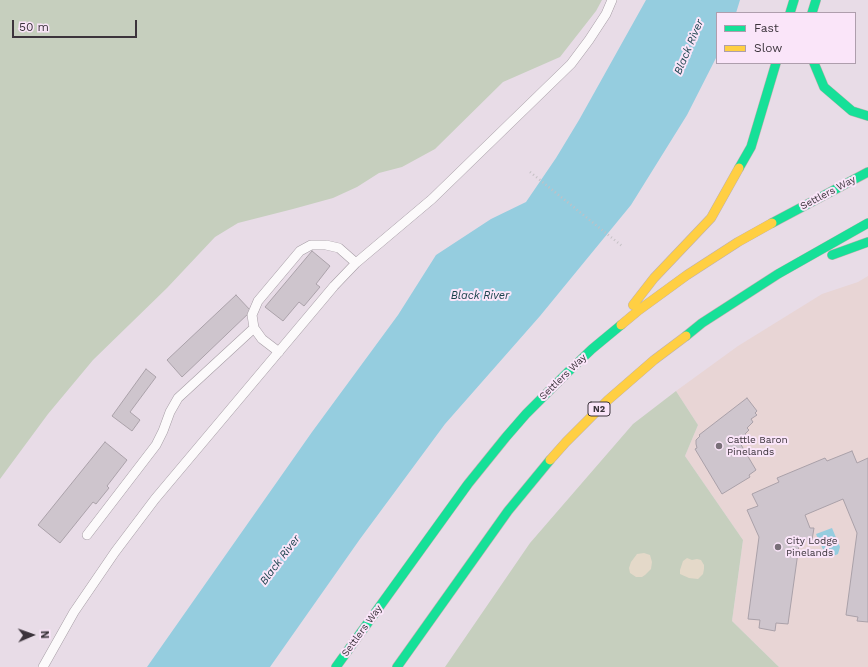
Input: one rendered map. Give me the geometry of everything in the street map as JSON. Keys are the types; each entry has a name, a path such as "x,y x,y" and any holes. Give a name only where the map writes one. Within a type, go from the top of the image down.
{"highway":[{"path":"790,12 794,0"},
{"path":"812,12 816,0"},
{"path":"613,331 654,278 711,218 752,147 776,64"},
{"path":"814,64 824,87 852,111 868,116"},
{"name":"Settlers Way","path":"336,667 468,484 506,437 569,371 613,331 665,290 764,227 868,172"},
{"name":"N2","path":"396,667 513,505 545,466 589,418 632,378 677,341 702,323 778,274 868,223"},
{"path":"778,274 868,242"}],"lane":[{"path":"43,667 74,612 115,552 155,499 334,286 356,263 432,199 571,64 606,14 612,0"},
{"path":"279,352 262,339 254,328 252,315 258,301 300,251 311,245 326,245 339,248 356,263"},
{"path":"87,535 156,445 170,412 178,398 254,328"}],"path":[{"path":"530,172 622,246"}],"shaded area":[{"path":"868,276 868,667 779,667 732,621 743,540 685,456 698,425 676,391 738,346 822,294 858,282"}],"green space":[{"path":"0,0 602,0 596,11 560,57 503,82 435,149 402,167 379,173 357,187 333,198 238,223 215,237 167,288 93,360 48,414 0,479"},
{"path":"676,391 698,425 685,456 743,540 732,621 779,667 445,667 530,543 633,424"}],"sand":[{"path":"644,553 650,555 652,562 651,569 642,577 636,577 630,573 629,568 631,562 637,554"},
{"path":"687,558 692,560 701,560 704,565 703,574 698,579 689,578 680,574 683,561"}],"water":[{"name":"Black River","path":"646,0 740,0 736,12 716,12 716,58 687,115 631,205 540,316 445,424 360,539 270,667 147,667 312,432 398,315 436,255 491,219 526,202 556,158"},
{"path":"832,528 840,547 838,554 831,557 825,554 816,534"}],"building":[{"path":"312,251 330,266 316,284 320,287 304,306 299,302 283,321 265,307"},
{"path":"236,295 251,311 182,377 167,360"},
{"path":"146,369 156,377 130,412 140,420 132,431 112,416"},
{"name":"Cattle Baron Pinelands","path":"747,398 757,411 755,413 757,415 751,419 753,422 747,428 749,430 745,434 747,437 740,443 756,470 749,475 750,477 722,494 695,449 697,448 696,440 700,436 699,435"},
{"path":"105,442 127,460 107,486 109,488 96,504 93,502 60,543 38,525"},
{"name":"City Lodge Pinelands","path":"852,451 857,463 868,458 868,622 857,621 858,617 846,615 857,533 843,499 805,515 810,528 814,528 812,540 800,538 788,624 776,623 775,631 759,628 760,620 748,619 759,537 747,510 758,506 752,494 779,482 777,478 825,458 827,461"}],"traffic: fast":[{"path":"790,12 794,0"},
{"path":"812,12 816,0"},
{"path":"739,168 751,147 776,64"},
{"path":"814,64 824,87 852,111 868,116"},
{"path":"772,223 868,172"},
{"path":"686,336 702,323 778,274 868,223"},
{"path":"832,255 868,242"},
{"path":"336,667 468,484 506,437 526,414 569,371 592,349 621,325"},
{"path":"397,667 508,511 550,460"}],"traffic: slow":[{"path":"633,305 654,278 711,218 739,168"},
{"path":"621,325 687,275 738,242 772,223"},
{"path":"550,460 608,400 654,360 686,336"}],"place":[{"name":"Cattle Baron Pinelands","path":"719,446"},
{"name":"City Lodge Pinelands","path":"778,547"}]}
